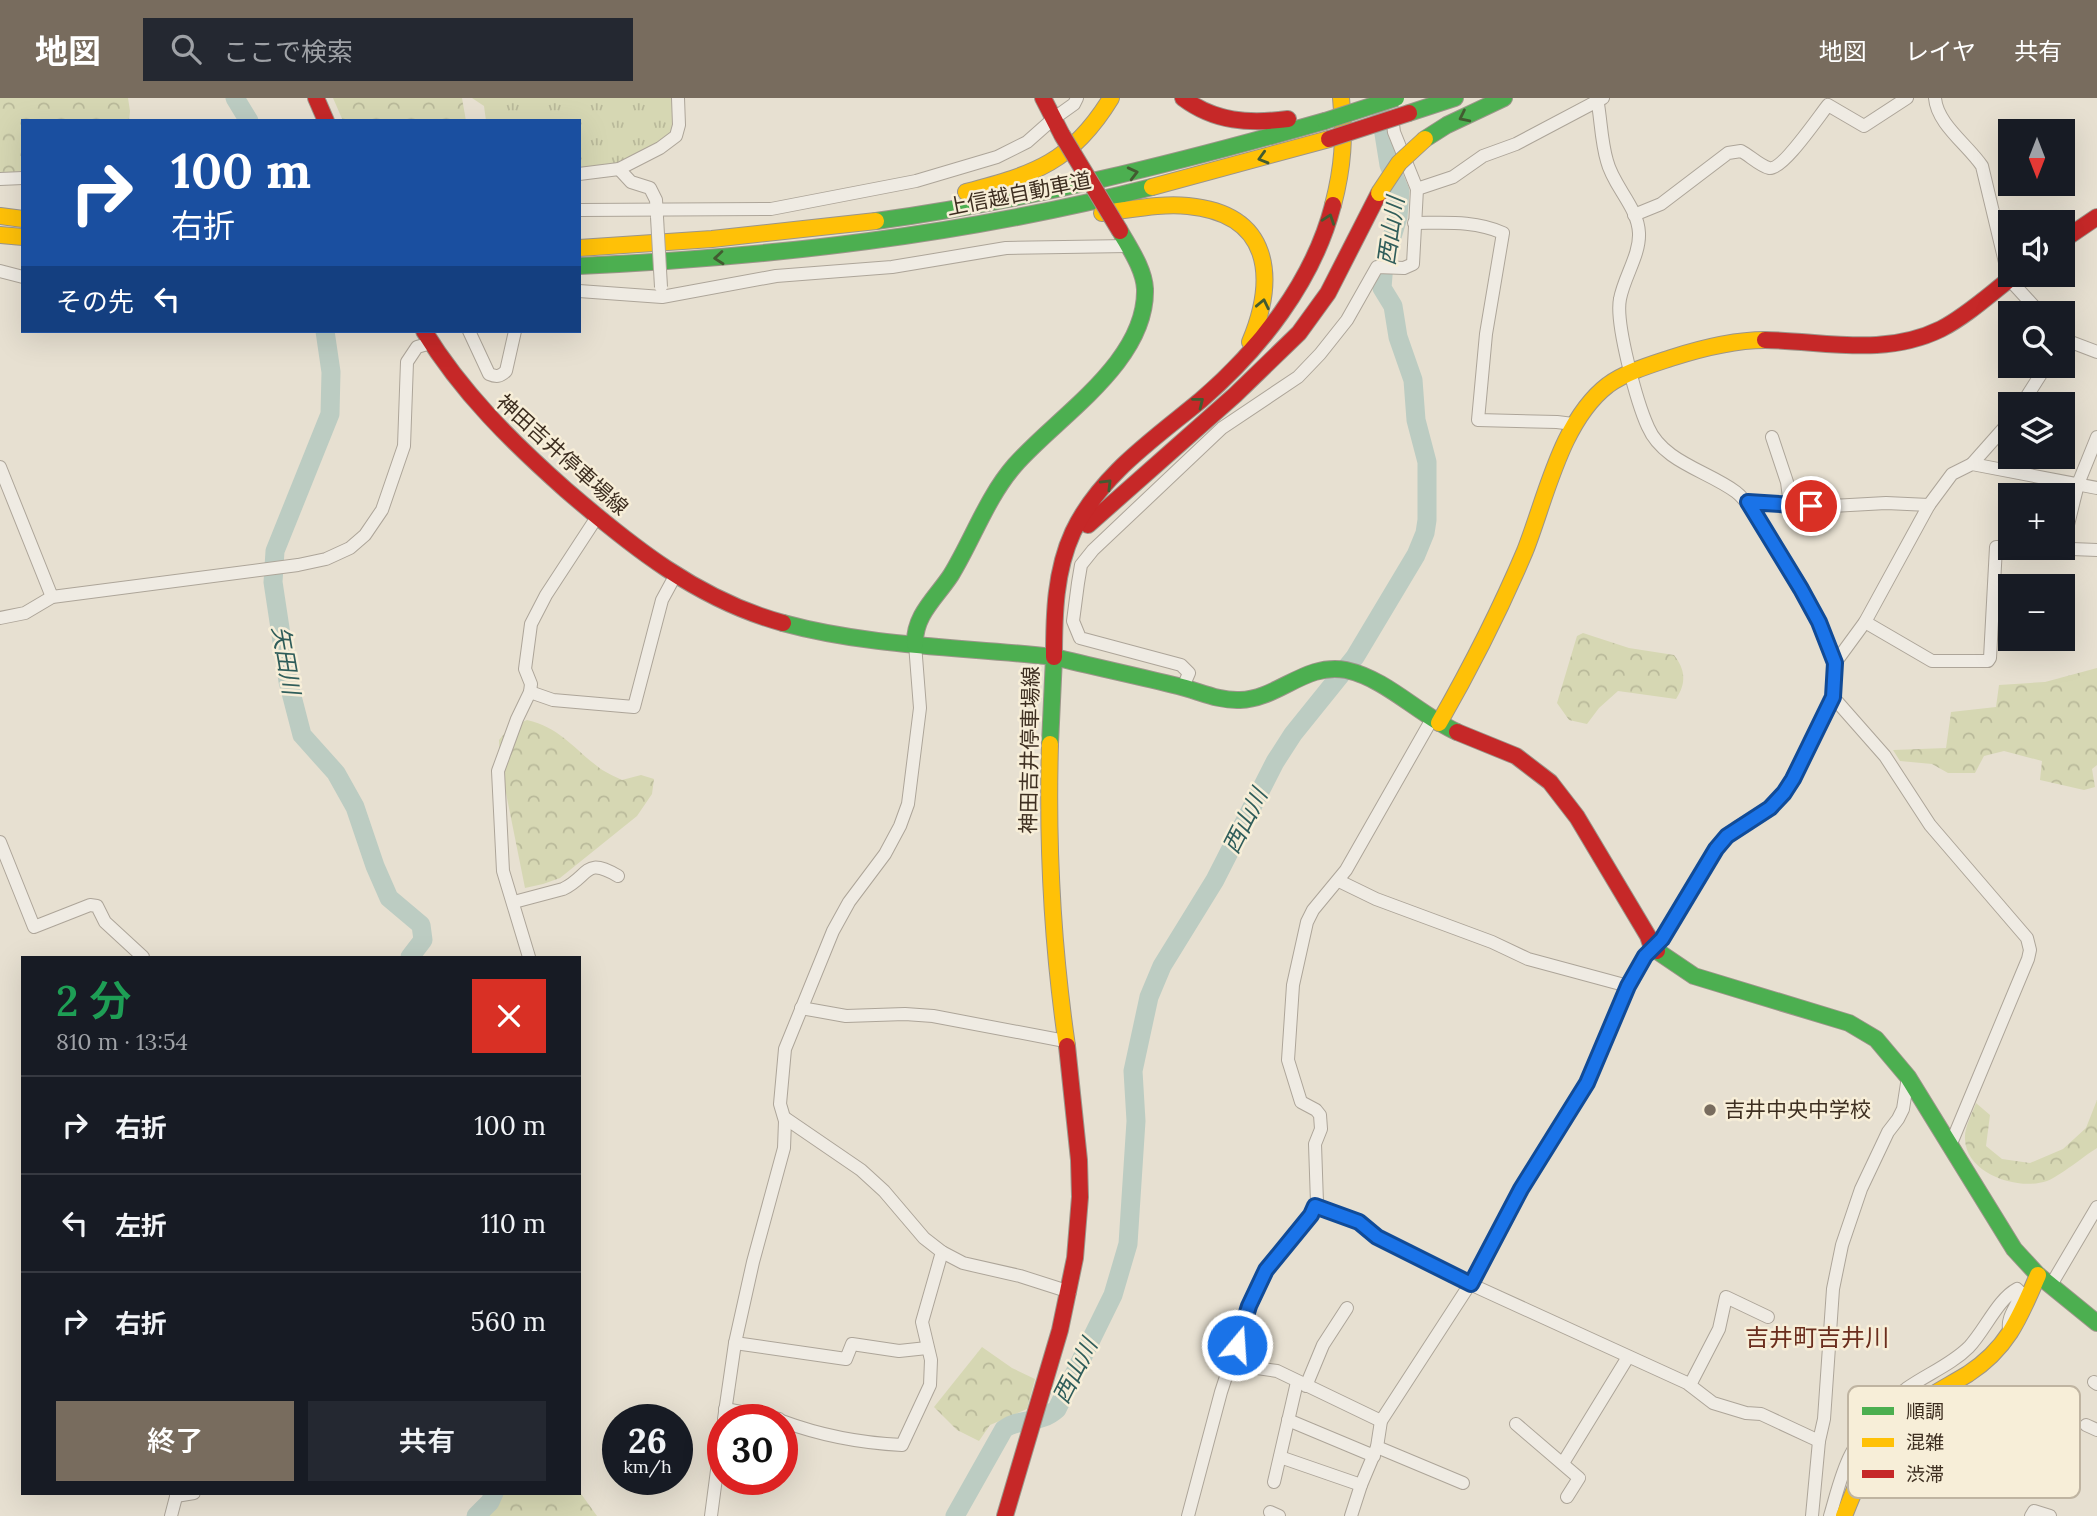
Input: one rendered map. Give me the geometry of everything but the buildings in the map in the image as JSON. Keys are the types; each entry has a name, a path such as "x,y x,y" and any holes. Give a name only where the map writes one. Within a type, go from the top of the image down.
{"main road":[{"path":"316,98 325,119"},
{"path":"915,644 914,630 920,616 950,576 993,497 1014,466 1100,382 1133,340 1144,309 1145,290 1139,265 1043,98"},
{"path":"704,241 937,200 1024,176 1064,156 1080,143 1093,129 1111,98"},
{"path":"1183,98 1208,114 1248,122 1324,116 1370,98"},
{"path":"1341,98 1345,130 1340,179 1330,215 1304,275 1275,322 1219,385 1182,414 1105,485 1082,515 1067,545 1055,593 1054,657 1073,659 1203,695 1245,700 1261,696 1305,674 1324,669 1347,670 1436,721 1509,751 1530,764 1550,781 1575,815 1648,936 1652,948 1678,967 1712,984 1833,1018 1861,1029 1876,1040 1908,1077 2014,1249 2045,1280 2097,1323"},
{"path":"1256,375 1317,280 1340,230 1348,207 1357,160 1359,139 1355,98"},
{"name":"上信越自動車道","path":"581,248 704,241 863,223 1021,197 1167,164 1324,116 1396,98"},
{"name":"上信越自動車道","path":"581,266 787,252 1025,216 1185,179 1329,139 1455,98"},
{"path":"1061,563 1078,537 1102,511 1256,375 1299,333 1328,293 1379,192 1399,163 1425,139 1447,125 1504,98"},
{"path":"787,252 853,248 1151,207 1191,206 1212,209 1230,216 1254,238 1262,251 1267,283 1254,335 1219,385"},
{"path":"0,216 21,219"},
{"path":"2075,232 2097,217"},
{"path":"0,234 21,237"},
{"path":"1436,721 1462,684 1524,553 1573,424 1601,391 1630,372 1690,351 1741,340 1872,345 1908,341 1965,317 2000,287"},
{"name":"神田吉井停車場線","path":"427,337 448,369 489,420 597,517 675,576 725,603 792,626 830,634 1054,657 1048,809 1049,862 1053,937 1078,1138 1079,1231 1070,1292 1005,1516"},
{"path":"1945,1386 1992,1357 2012,1332 2045,1280"},
{"path":"1844,1516 1852,1498"}],"street":[{"path":"581,174 619,169 660,148 676,136 679,125 678,98"},
{"path":"581,210 657,212 771,209 916,181 997,157 1027,142 1074,104 1077,98"},
{"path":"1183,688 1189,673 1181,665 1080,638 1073,621 1081,565 1093,550 1222,428 1298,377 1347,320 1377,267 1404,268 1413,264 1417,189 1394,132 1388,98"},
{"path":"1634,215 1661,204 1728,153 1741,151 1769,168 1777,167 1788,157 1828,105 1864,126 1907,98"},
{"path":"1935,98 1943,119 1982,166 1998,222"},
{"path":"1352,1516 1361,1485 1376,1452 1381,1421 1471,1284 1521,1189 1587,1083 1628,986 1645,956 1662,939 1716,849 1727,836 1770,808 1793,779 1833,697 1835,663 1819,622 1748,502 1722,482 1669,453 1648,429 1630,372 1619,317 1620,299 1639,236 1634,215 1607,161 1599,99 1516,144 1483,156 1453,177 1417,189"},
{"path":"619,169 631,182 650,188 654,193 661,292"},
{"path":"0,179 21,177"},
{"path":"1414,223 1473,223 1503,233 1486,334 1478,420 1573,424"},
{"path":"581,291 661,292 776,276 892,267 1006,248 1128,246"},
{"path":"0,271 21,276"},
{"path":"2020,287 2031,301"},
{"path":"470,333 489,374 501,376 506,371 515,333"},
{"path":"0,618 25,613 52,597 298,565 326,559 350,548 365,535 382,510 404,446 407,362 427,337"},
{"path":"2075,344 2097,352"},
{"path":"1835,663 1865,622 1929,505 1952,474 1972,464 1998,435"},
{"path":"1772,437 1787,482 1790,505"},
{"path":"2075,497 2097,438"},
{"path":"1972,464 2097,488"},
{"path":"0,467 52,597"},
{"path":"1748,502 1832,506 1886,503 1929,505"},
{"path":"529,956 503,871 498,771 530,692 531,684 525,669 531,624 546,595 597,517"},
{"path":"1865,622 1932,661 1988,661 1998,547"},
{"path":"2075,548 2097,550"},
{"path":"530,692 553,700 634,707 662,600 675,576"},
{"path":"726,1404 735,1343 753,1262 784,1148 785,1118 780,1104 785,1049 833,931 849,902 885,854 908,804 920,708 915,644"},
{"path":"1833,697 1885,756 1930,825 2027,938 2030,950 1950,1146"},
{"path":"1188,1516 1249,1306 1266,1270 1311,1215 1315,1206 1315,1144 1321,1129 1320,1115 1301,1102 1288,1060 1293,985 1307,922 1313,910 1339,881 1436,721"},
{"path":"0,842 34,927 90,905 97,906 105,922 142,956"},
{"path":"514,902 570,886 587,869 602,867 618,876"},
{"path":"1339,881 1376,899 1492,942 1528,959 1628,986"},
{"path":"801,1008 846,1016 933,1016 1065,1041"},
{"path":"1812,1516 1819,1441 1824,1419 1833,1289 1842,1245 1861,1189 1888,1132 1903,1109 1908,1077"},
{"path":"785,1118 861,1170 884,1191 924,1238 942,1252 963,1263 1020,1276 1070,1292"},
{"path":"1315,1206 1359,1222 1377,1237 1471,1284 1690,1385 1713,1403 1746,1413 1761,1414 1819,1441"},
{"path":"2045,1280 2097,1207"},
{"path":"798,1427 862,1443 902,1445 930,1385 931,1360 922,1322 942,1252"},
{"path":"1910,1386 1968,1348 1988,1325 2008,1294 2017,1289 2021,1293 2020,1298 2008,1324 2012,1332"},
{"path":"1690,1385 1719,1329 1726,1297 1768,1317"},
{"path":"1275,1482 1289,1420 1301,1384 1347,1308"},
{"path":"735,1343 846,1359 852,1344 899,1351 927,1348"},
{"path":"1563,1464 1628,1357"},
{"path":"1230,1364 1277,1371 1381,1421"},
{"path":"1289,1420 1463,1483"},
{"path":"1516,1424 1579,1478 1567,1497"},
{"path":"1280,1457 1361,1485"},
{"path":"1830,1516 1848,1463"},
{"path":"171,1516 176,1495"},
{"path":"711,1516 714,1495"},
{"path":"2031,1516 2034,1511 2050,1516"}],"green space":[{"path":"0,98 128,98 129,119 21,119 21,171 0,173"},
{"path":"333,98 462,98 466,119 342,119"},
{"path":"472,98 674,98 674,126 671,135 618,166 581,173 581,119 486,119 484,106"},
{"path":"1583,633 1629,648 1674,655 1683,676 1682,687 1676,699 1618,691 1599,708 1587,724 1569,720 1557,703 1577,636"},
{"path":"2097,668 2097,765 2092,769 2095,787 2084,790 2040,780 2042,761 2004,751 1984,756 1975,773 1948,773 1932,764 1900,761 1893,750 1946,748 1951,712 1996,707 1999,685 2045,682"},
{"path":"527,720 557,733 609,774 622,780 641,775 654,779 652,794 637,816 560,878 525,888 500,763 499,740 510,727"},
{"path":"2097,1100 2097,1148 2047,1181 2022,1184 1996,1177 1974,1162 1968,1151 1966,1130 1976,1103 1990,1115 1986,1146 2002,1159 2030,1163 2063,1149 2086,1128"},
{"path":"982,1347 1012,1368 1035,1379 1027,1409 990,1425 979,1441 957,1430 934,1407"},
{"path":"581,1494 597,1516 488,1516 503,1495"}],"waterway":[{"name":"矢田川","path":"235,98 248,119"},
{"name":"西山川","path":"955,1516 1004,1429 1010,1425 1044,1417 1057,1409 1113,1295 1128,1244 1136,1121 1133,1071 1149,997 1162,966 1215,880 1275,762 1293,734 1355,657 1416,555 1425,533 1427,462 1416,420 1413,380 1398,337 1393,306 1382,288 1384,263 1398,217 1400,191 1389,165 1380,109"},
{"name":"矢田川","path":"325,333 331,372 330,414 275,551 273,582 288,681 302,735 336,773 355,807 389,898 421,925 423,940 411,956"},
{"name":"矢田川","path":"476,1516 493,1495"}],"traffic: fast":[{"path":"1325,121 1396,98"},
{"path":"1409,113 1455,98"},
{"path":"1425,139 1447,125 1504,98"},
{"path":"876,221 990,202 1102,179 1325,121"},
{"path":"581,266 724,257 868,241 1010,218 1152,187"},
{"path":"915,644 922,615 951,575 1005,477 1033,446 1097,386 1132,340 1142,316 1145,289 1139,267 1120,231"},
{"path":"783,623 884,642 1054,657 1050,744"},
{"path":"1054,657 1232,700 1267,694 1318,671 1346,670 1375,681 1457,732"},
{"path":"1657,951 1694,976 1849,1023 1876,1039 1908,1077 2014,1249 2038,1275 2097,1323"}],"traffic: slow":[{"path":"966,192 1012,179 1050,162 1082,137 1111,98"},
{"path":"1333,205 1342,152 1341,98"},
{"path":"1152,187 1329,139"},
{"path":"1379,193 1399,163 1425,139"},
{"path":"1102,213 1177,205 1216,211 1237,221 1251,235 1260,253 1264,273 1263,294 1250,342"},
{"path":"0,216 21,219"},
{"path":"581,248 712,239 876,221"},
{"path":"0,235 21,237"},
{"path":"1439,723 1485,638 1525,551 1567,439 1592,400 1615,380 1647,366 1718,345 1765,340"},
{"path":"1050,744 1052,895 1067,1046"},
{"path":"1947,1386 1982,1364 2003,1342 2018,1318 2038,1275"},
{"path":"1844,1516 1852,1498"}],"traffic: jam":[{"path":"316,98 325,119"},
{"path":"1043,98 1062,135"},
{"path":"1183,98 1220,117 1246,121 1288,119"},
{"path":"1329,139 1409,113"},
{"path":"1062,135 1120,231"},
{"path":"1088,525 1235,395 1299,333 1328,293 1379,193"},
{"path":"1054,657 1055,609 1062,562 1084,512 1113,475 1223,380 1263,336 1282,312 1312,261 1333,205"},
{"path":"2075,232 2097,217"},
{"path":"1765,340 1854,345 1898,343 1941,329 2000,287"},
{"path":"425,333 471,396 507,435 615,531 694,586 752,613 783,623"},
{"path":"1457,732 1516,756 1550,782 1577,817 1648,936 1652,948 1657,951"},
{"path":"1005,1516 1060,1330 1075,1258 1080,1197 1079,1160 1067,1046"}],"place":[{"name":"吉井中央中学校","path":"1710,1110"}],"district":[{"name":"吉井町吉井川","path":"1817,1338"}],"route":[{"path":"1237,1345 1249,1306 1266,1270 1311,1215 1315,1206 1359,1222 1377,1237 1471,1284 1521,1189 1552,1144 1587,1083 1628,986 1645,956 1662,939 1716,849 1727,836 1770,808 1784,793 1833,697 1835,663 1819,622 1748,502 1811,506"}]}
